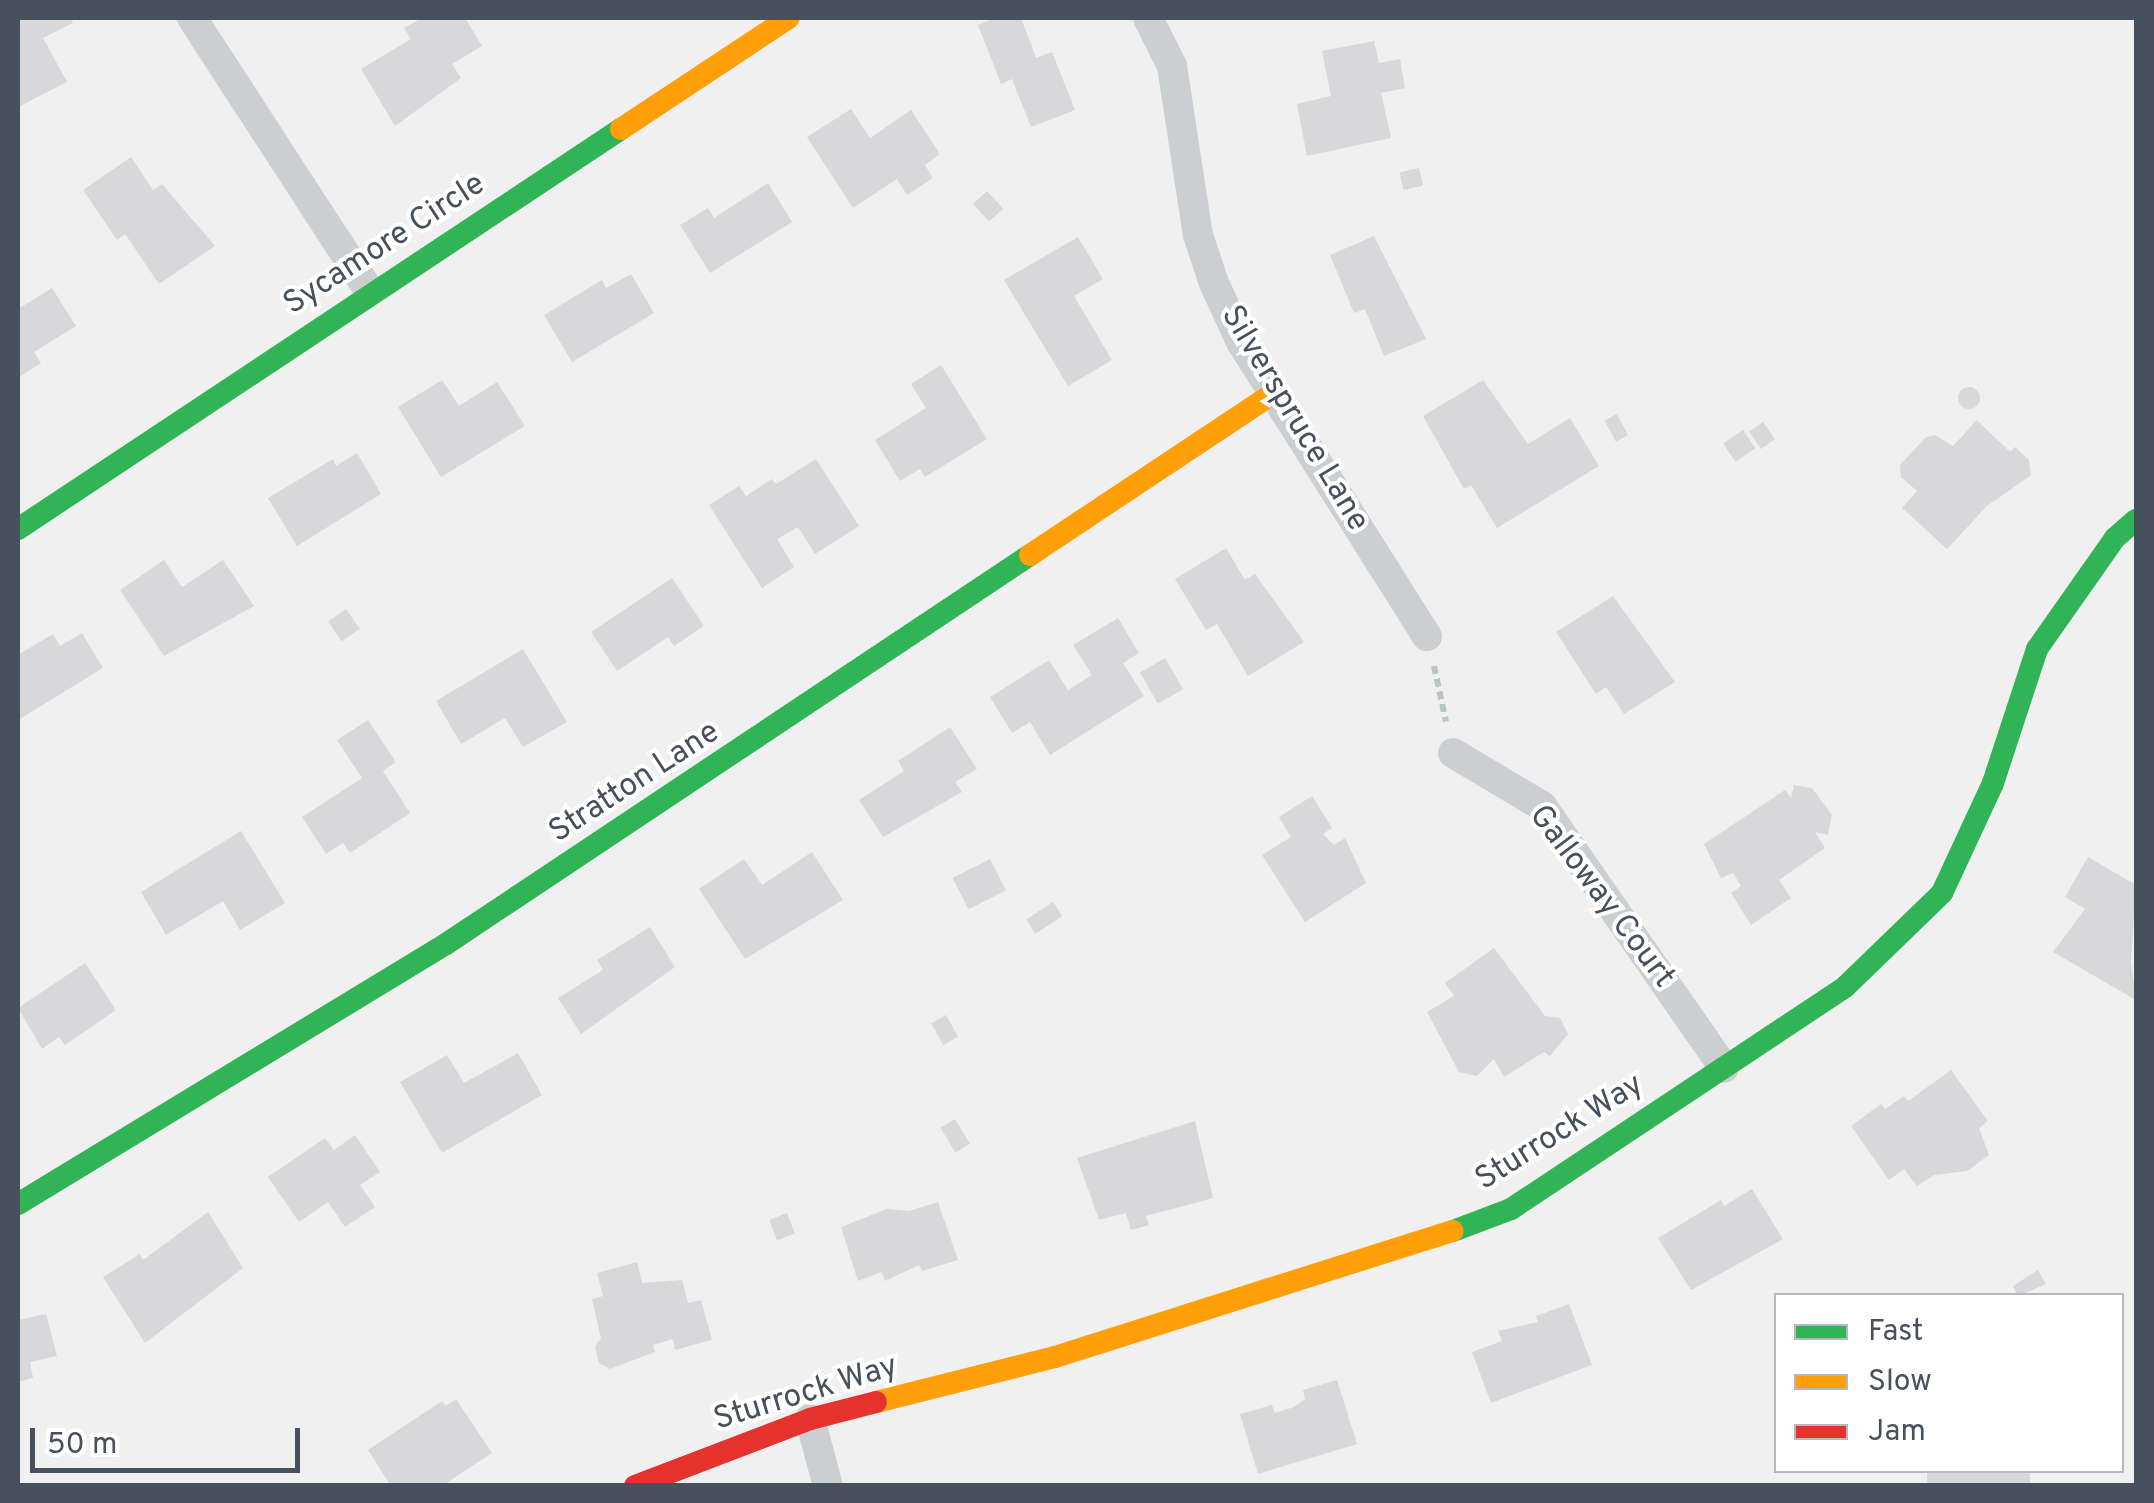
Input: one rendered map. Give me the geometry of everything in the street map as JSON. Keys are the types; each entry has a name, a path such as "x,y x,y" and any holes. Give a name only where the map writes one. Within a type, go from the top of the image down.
{"street":[{"path":"192,18 369,291"},
{"name":"Sycamore Circle","path":"18,529 369,291 789,18"},
{"name":"Silverspruce Lane","path":"1148,18 1172,66 1198,235 1214,283 1274,393 1427,636"},
{"name":"Stratton Lane","path":"18,1204 497,912 1274,393"},
{"name":"Sturrock Way","path":"635,1486 810,1419 1054,1357 1363,1264 1511,1209 1845,988 1942,892 1993,783 2037,650 2115,538 2136,520"},
{"name":"Galloway Court","path":"1453,753 1542,806 1724,1068"},
{"path":"810,1419 828,1486"}],"path":[{"path":"1427,636 1453,753"}],"building":[{"path":"18,18 70,18 73,23 43,38 67,82 20,106"},
{"path":"422,18 465,18 482,46 452,64 461,78 395,126 361,69 411,39 404,28"},
{"path":"996,18 1021,18 1036,58 1052,52 1075,110 1031,127 1012,79 1001,84 978,25"},
{"path":"1374,41 1379,63 1400,59 1405,88 1381,93 1391,138 1307,156 1297,104 1331,96 1322,51"},
{"path":"851,109 870,138 911,110 940,154 925,165 933,178 907,195 897,179 853,208 807,137"},
{"path":"131,157 153,190 162,184 215,246 159,284 125,234 117,240 83,190"},
{"path":"1419,168 1423,186 1404,190 1400,172"},
{"path":"768,183 792,222 710,273 680,225 708,208 714,218"},
{"path":"987,191 1003,209 989,222 973,204"},
{"path":"1374,236 1426,339 1384,356 1365,309 1354,313 1330,255"},
{"path":"1078,237 1103,279 1074,296 1112,360 1068,386 1004,280"},
{"path":"631,274 654,313 572,362 544,315 602,280 606,288"},
{"path":"52,288 76,326 34,352 41,363 18,378 18,309"},
{"path":"941,365 987,439 925,477 920,469 900,481 875,440 926,408 911,384"},
{"path":"442,380 459,406 497,382 525,426 441,477 398,407"},
{"path":"1483,380 1528,444 1570,418 1599,466 1497,528 1471,485 1464,489 1423,416"},
{"path":"1969,387 1977,390 1977,406 1969,409 1961,406 1958,398 1961,390"},
{"path":"1617,414 1628,435 1616,442 1605,421"},
{"path":"1977,420 2010,452 2015,447 2029,460 2031,475 1987,506 1947,549 1902,508 1917,491 1901,477 1900,465 1926,437 1935,435 1953,446"},
{"path":"1763,422 1775,439 1761,449 1749,432"},
{"path":"1743,430 1755,448 1735,462 1723,443"},
{"path":"357,453 381,494 297,546 268,498 333,459 336,466"},
{"path":"816,459 859,526 815,554 798,527 777,539 794,567 762,588 709,505 739,486 746,496 772,479 776,484"},
{"path":"1226,548 1245,580 1255,574 1304,642 1248,676 1217,624 1206,630 1175,579"},
{"path":"164,560 182,587 223,560 254,606 164,656 120,590"},
{"path":"672,578 704,626 674,646 668,637 617,671 591,632"},
{"path":"1613,596 1675,682 1624,714 1606,687 1596,694 1556,632"},
{"path":"346,609 360,629 342,641 328,622"},
{"path":"1118,618 1139,653 1123,663 1144,696 1050,755 1030,722 1012,733 990,697 1049,660 1068,690 1092,675 1073,645"},
{"path":"82,633 103,668 18,720 18,655 53,634 60,646"},
{"path":"523,649 567,722 523,747 505,718 461,744 436,701"},
{"path":"1165,658 1183,689 1158,704 1140,672"},
{"path":"368,720 396,762 383,771 410,813 350,853 343,843 326,854 302,817 362,778 337,740"},
{"path":"950,727 977,769 955,782 962,792 883,837 859,800 904,771 898,761"},
{"path":"1794,785 1812,788 1832,815 1828,835 1815,832 1825,848 1779,880 1791,898 1751,925 1731,893 1741,886 1733,873 1721,878 1704,844 1785,790 1791,798"},
{"path":"1312,796 1332,828 1323,834 1334,845 1345,838 1366,883 1305,922 1262,855 1291,837 1279,817"},
{"path":"241,831 285,903 240,930 223,901 166,935 141,892"},
{"path":"812,852 843,900 745,959 699,889 744,859 762,885"},
{"path":"2088,857 2136,885 2131,962 2136,1000 2053,952 2085,909 2065,897"},
{"path":"990,859 1006,890 968,909 953,878"},
{"path":"1053,902 1062,916 1035,934 1026,919"},
{"path":"650,927 675,967 581,1034 558,998 603,970 597,960"},
{"path":"1494,948 1545,1016 1560,1018 1568,1034 1550,1056 1544,1052 1504,1077 1494,1059 1477,1076 1459,1072 1427,1012 1454,996 1445,983"},
{"path":"85,963 116,1010 65,1045 59,1037 42,1049 18,1008"},
{"path":"946,1015 958,1037 943,1045 931,1023"},
{"path":"518,1053 542,1095 442,1153 400,1082 447,1055 464,1083"},
{"path":"1951,1070 1988,1121 1979,1128 1989,1155 1967,1171 1934,1175 1917,1186 1904,1169 1889,1180 1851,1126 1881,1104 1885,1109 1904,1096 1908,1101"},
{"path":"955,1119 970,1144 955,1153 940,1128"},
{"path":"1195,1121 1213,1198 1146,1216 1149,1225 1131,1230 1126,1213 1099,1220 1077,1158"},
{"path":"355,1135 380,1172 360,1185 375,1207 345,1227 328,1202 299,1222 268,1177 325,1138 334,1150"},
{"path":"1752,1189 1783,1239 1691,1290 1658,1238 1721,1200 1724,1206"},
{"path":"938,1202 958,1260 922,1271 919,1265 885,1281 882,1272 858,1281 841,1227 887,1209 909,1211"},
{"path":"208,1212 243,1268 145,1343 103,1277 140,1254 143,1260"},
{"path":"787,1213 795,1234 777,1240 769,1220"},
{"path":"637,1262 642,1283 682,1280 688,1303 701,1300 712,1340 675,1350 673,1339 653,1345 655,1352 610,1369 599,1363 595,1346 601,1339 592,1299 603,1296 597,1273"},
{"path":"2038,1270 2046,1284 2025,1293 2016,1293 2013,1286"},
{"path":"1569,1304 1592,1365 1491,1403 1472,1352 1502,1341 1498,1331 1538,1322 1536,1316"},
{"path":"46,1314 57,1356 30,1362 33,1378 18,1382 18,1320"},
{"path":"1337,1380 1357,1444 1258,1474 1240,1414 1272,1405 1275,1413 1294,1407 1305,1399 1303,1390"},
{"path":"456,1399 492,1453 442,1486 391,1486 368,1450 442,1401 446,1406"},
{"path":"1927,1473 2030,1473 2030,1486 1927,1486"}],"traffic: fast":[{"path":"18,529 621,129"},
{"path":"1453,1231 1511,1209 1845,987 1942,893 1993,783 2037,649 2115,538 2136,520"},
{"path":"18,1204 446,944 1030,555"}],"traffic: slow":[{"path":"621,129 789,18"},
{"path":"1030,555 1274,393"},
{"path":"876,1402 1055,1357 1453,1231"}],"traffic: jam":[{"path":"635,1486 810,1419 876,1402"}]}
